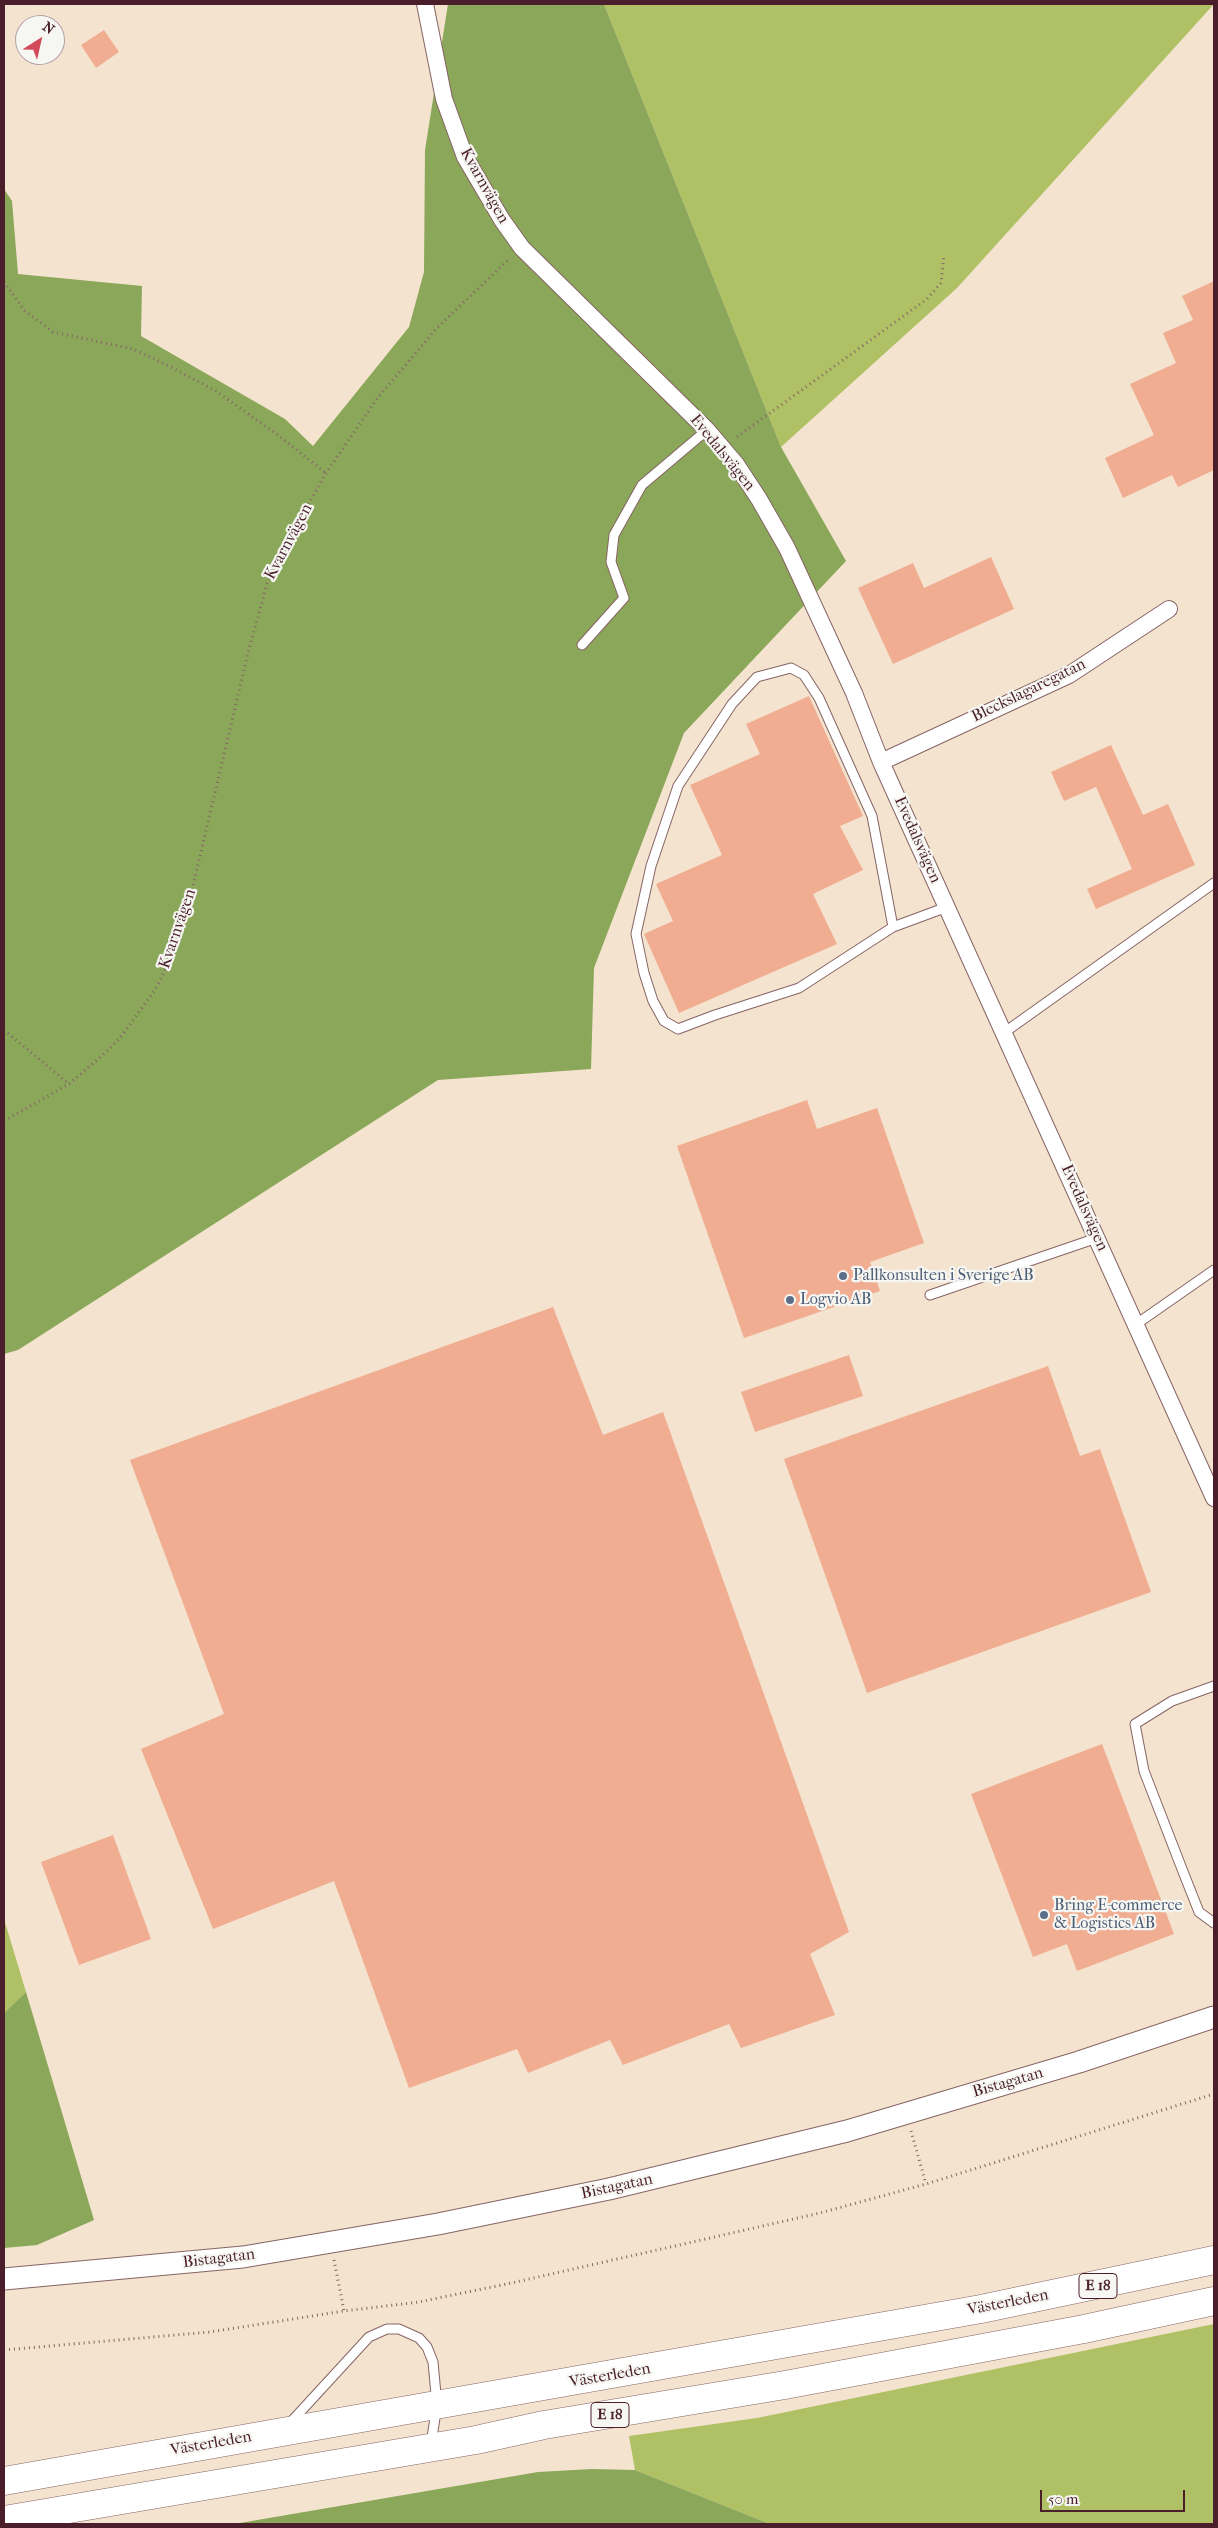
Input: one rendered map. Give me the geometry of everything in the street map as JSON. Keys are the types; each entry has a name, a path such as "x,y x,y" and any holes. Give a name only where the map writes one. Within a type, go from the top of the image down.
{"highway":[{"name":"Västerleden","path":"4,2482 990,2307 1214,2260"},
{"name":"E 18","path":"4,2520 476,2440 544,2425 956,2354 1214,2302"}],"street":[{"name":"Kvarnvägen","path":"425,4 444,99 465,157 484,192 522,248"},
{"name":"Evedalsvägen","path":"522,248 707,430 759,499 787,548 854,693 881,762 1005,1032 1214,1498"},
{"name":"Bleckslagaregatan","path":"881,762 1069,675 1169,609"},
{"name":"Bistagatan","path":"4,2279 200,2262 330,2244 438,2224 638,2182 780,2148 906,2113 1079,2062 1214,2017"}],"lane":[{"path":"582,645 624,598 611,562 614,535 642,485 707,430"},
{"path":"893,928 872,816 819,698 804,675 791,668 757,677 732,704 678,786 651,866 636,934 644,973 653,1001 664,1022 678,1029 715,1014 799,988 893,928 947,907"},
{"path":"1005,1032 1214,883"},
{"path":"930,1295 1097,1238"},
{"path":"1135,1325 1214,1270"},
{"path":"1214,1686 1172,1701 1135,1724 1144,1770 1182,1869 1200,1912 1214,1922"},
{"path":"282,2432 369,2337 387,2329 410,2332 427,2347 433,2362 438,2405 431,2447"}],"path":[{"name":"Kvarnvägen","path":"4,1121 68,1084 120,1038 155,990 167,967 196,875 236,698 267,584 293,528 326,473 376,400 426,342 522,248"},
{"path":"722,448 927,299 941,283 944,256"},
{"path":"4,282 24,310 53,332 132,349 169,366 216,391 275,433 326,473"},
{"path":"4,1030 68,1084"},
{"path":"4,2350 210,2332 344,2311 419,2302 516,2282 820,2213 926,2184 1214,2094"},
{"path":"906,2113 926,2184"},
{"path":"330,2244 344,2311"}],"green space":[{"path":"448,4 604,4 781,447 846,561 684,733 594,968 591,1069 438,1080 18,1350 4,1354 4,189 12,201 18,274 142,286 141,336 285,419 313,446 409,327 424,272 425,150"},
{"path":"604,4 1214,4 957,288 781,447"},
{"path":"4,1919 26,1992 4,2013"},
{"path":"26,1992 94,2220 37,2245 4,2248 4,2013"},
{"path":"1214,2324 1214,2524 770,2524 635,2470 629,2436 757,2418"},
{"path":"592,2469 635,2470 770,2524 234,2524 538,2472"}],"building":[{"path":"104,30 119,52 96,68 81,45"},
{"path":"1214,281 1214,470 1178,487 1172,475 1123,498 1105,458 1154,435 1130,384 1176,363 1163,333 1193,320 1182,296"},
{"path":"991,557 1014,609 893,664 858,588 913,563 924,588"},
{"path":"809,696 863,816 840,826 863,870 813,894 837,944 679,1013 644,934 673,921 656,884 722,855 690,785 760,754 746,724"},
{"path":"1111,745 1143,815 1168,804 1195,865 1096,909 1087,889 1132,869 1096,787 1064,801 1051,772"},
{"path":"807,1100 817,1129 877,1108 924,1243 870,1262 880,1291 744,1338 677,1146"},
{"path":"553,1307 603,1435 663,1412 849,1932 810,1954 835,2015 741,2048 729,2024 623,2065 610,2040 528,2073 517,2049 409,2088 334,1881 213,1929 141,1749 224,1714 130,1460"},
{"path":"849,1355 863,1396 755,1432 741,1392"},
{"path":"1048,1366 1080,1456 1100,1449 1151,1592 867,1693 784,1459"},
{"path":"1102,1744 1174,1934 1077,1971 1067,1944 1033,1957 971,1794"},
{"path":"113,1835 151,1939 79,1965 41,1862"}],"place":[{"name":"Pallkonsulten i Sverige AB","path":"843,1276"},
{"name":"Logvio AB","path":"790,1300"},
{"name":"Bring E-commerce & Logistics AB","path":"1044,1915"}]}
